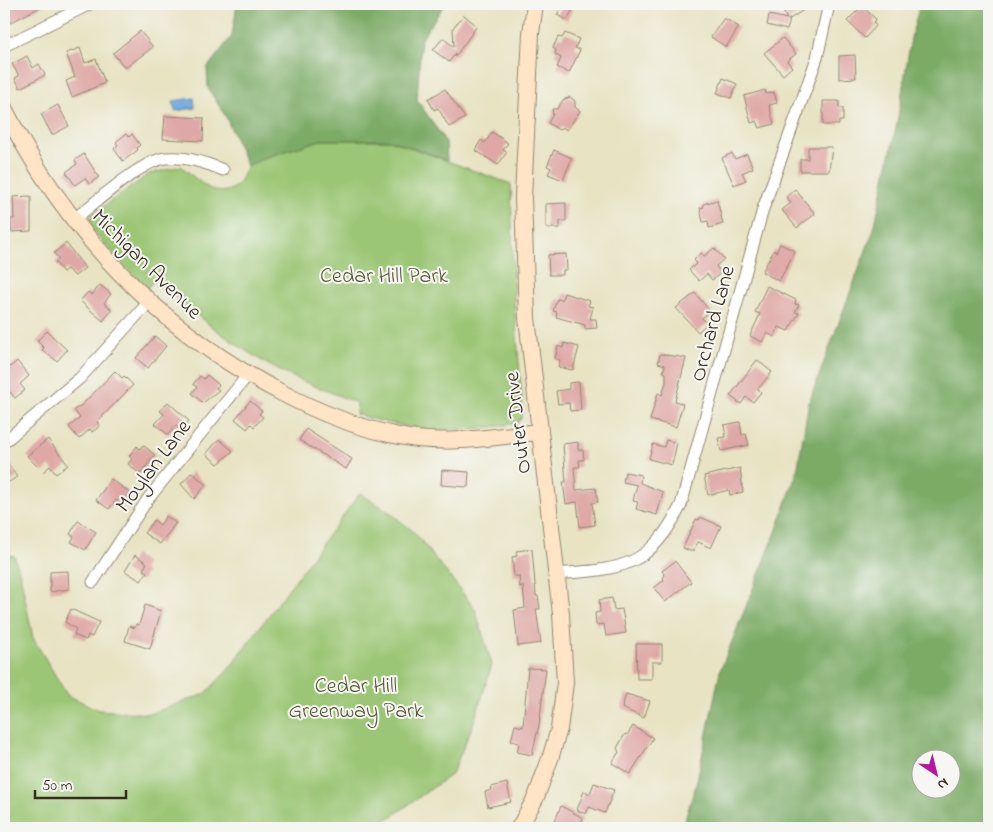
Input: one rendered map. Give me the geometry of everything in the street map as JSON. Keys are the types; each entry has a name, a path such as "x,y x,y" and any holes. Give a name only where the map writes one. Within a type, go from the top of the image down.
{"street":[{"path":"4,46 90,4"},
{"name":"Outer Drive","path":"519,828 540,789 552,752 562,710 564,684 564,652 538,432 527,318 523,197 531,33 535,4"},
{"name":"Orchard Lane","path":"555,574 622,567 638,559 661,539 681,505 763,209 817,58 829,4"},
{"name":"Michigan Avenue","path":"4,108 28,154 72,220 114,267 149,302 191,338 246,376 302,404 359,427 399,437 453,441 538,432"},
{"path":"72,220 145,165 165,158 185,158 205,162 223,170"},
{"path":"4,442 80,378 149,302"},
{"name":"Moylan Lane","path":"93,582 148,499 246,376"}],"green space":[{"path":"237,4 445,4 421,39 417,100 446,142 447,160 389,140 321,140 267,157 247,166 226,117 208,88 207,68 232,36"},
{"path":"920,4 989,4 989,828 682,828 696,785 720,671 776,532 797,472 809,402 874,229 897,123 911,38"},
{"name":"Cedar Hill Park","path":"321,140 389,140 511,184 514,302 523,411 521,419 516,424 454,429 417,428 356,414 357,403 286,374 252,355 201,318 155,280 146,289 91,229 90,219 93,214 149,174 181,166 209,188 224,191 232,189 239,182 247,167 254,162 272,154"},
{"name":"Cedar Hill Greenway Park","path":"360,493 388,511 414,532 475,609 492,665 474,722 452,774 391,817 368,828 4,828 4,554 14,556 20,574 33,638 67,695 99,710 149,714 205,694 228,670"}],"water":[{"path":"194,98 195,108 175,111 173,101"}],"building":[{"path":"18,4 46,4 4,26 4,10"},
{"path":"563,4 576,4 567,20 557,15"},
{"path":"779,4 813,4 788,20 790,20 787,30 767,25 769,15 787,19"},
{"path":"862,6 876,19 873,22 876,26 865,38 847,21"},
{"path":"464,15 477,26 455,57 455,54 449,62 433,50 443,38 454,47 453,28"},
{"path":"724,18 739,27 726,47 711,37"},
{"path":"140,31 153,47 125,68 113,53"},
{"path":"565,33 579,39 575,48 580,50 569,73 557,67 561,58 555,54 556,50 553,48 558,37 562,38"},
{"path":"783,38 796,54 787,61 792,67 783,75 764,53"},
{"path":"80,48 85,63 96,59 105,83 72,97 66,81 75,77 66,53"},
{"path":"855,55 856,78 839,79 839,56"},
{"path":"27,56 33,68 39,64 45,75 20,88 15,78 19,76 12,64"},
{"path":"723,78 737,84 731,98 717,93"},
{"path":"445,89 465,118 449,127 438,108 434,110 428,99"},
{"path":"765,90 766,94 774,92 777,103 769,105 774,124 760,128 757,121 751,123 744,96"},
{"path":"570,97 575,101 575,107 580,111 567,130 562,127 559,130 548,123 553,114 552,109 557,109 563,100"},
{"path":"823,101 839,101 839,108 843,108 843,121 839,121 839,125 823,125"},
{"path":"58,105 69,126 52,135 41,114"},
{"path":"165,116 204,118 203,141 163,139"},
{"path":"492,132 508,143 503,150 507,152 498,165 475,150 481,140 485,143"},
{"path":"126,134 129,137 132,134 140,145 137,148 138,150 123,161 114,149 118,145 116,142"},
{"path":"808,147 832,147 829,171 800,171 800,159 808,159"},
{"path":"554,150 572,158 563,180 548,174 551,168 547,166"},
{"path":"732,153 735,159 747,154 753,168 742,173 746,180 734,185 722,158"},
{"path":"84,154 99,177 89,184 85,178 75,185 66,172 77,164 75,160"},
{"path":"795,189 815,214 797,228 782,210 791,203 786,197"},
{"path":"31,196 31,231 11,232 10,219 14,219 13,197"},
{"path":"717,200 723,224 709,228 708,221 703,222 700,208 704,207 703,204"},
{"path":"566,203 566,221 560,221 560,228 546,228 546,204"},
{"path":"66,243 85,268 75,276 67,269 63,272 55,262 59,259 54,253"},
{"path":"780,244 795,251 779,281 762,272 774,250 776,252"},
{"path":"714,248 724,259 716,266 721,273 712,280 707,274 699,281 689,270 697,263 694,260 701,253 704,256"},
{"path":"566,254 567,270 563,270 563,275 549,275 548,255"},
{"path":"100,285 111,294 104,303 112,310 103,321 80,301 88,292 92,295"},
{"path":"767,286 796,300 795,304 799,305 795,312 799,313 788,331 779,327 774,337 767,333 762,342 750,336 760,314 755,312"},
{"path":"564,293 590,301 588,306 593,307 590,319 596,319 597,328 585,329 585,325 556,317 557,312 553,311 557,299 562,300"},
{"path":"695,293 710,311 702,318 707,324 698,332 676,308"},
{"path":"47,331 67,350 57,361 42,350 44,348 37,341"},
{"path":"155,336 166,346 148,368 136,358"},
{"path":"564,343 579,347 573,370 558,367 560,360 555,359 558,346 563,348"},
{"path":"660,354 686,358 675,401 683,404 676,427 650,420 658,393 662,395 666,382 666,373 663,372 665,365 658,363"},
{"path":"757,360 772,372 758,389 761,392 753,402 746,397 741,404 730,396"},
{"path":"17,361 29,376 20,384 25,390 15,398 4,385 4,372"},
{"path":"115,371 122,378 124,376 133,385 97,422 100,426 92,432 90,429 79,439 69,427 80,418 74,410 82,405"},
{"path":"207,375 219,385 216,388 219,390 203,403 192,393 197,387 193,384 200,376 204,379"},
{"path":"579,382 581,410 570,411 569,403 558,404 556,391 569,389 569,383"},
{"path":"250,401 262,411 259,414 263,417 254,427 251,424 247,429 235,419"},
{"path":"168,402 189,421 181,430 176,425 168,435 155,424 164,414 160,411"},
{"path":"740,422 742,435 746,434 749,445 721,451 718,438 726,437 724,425"},
{"path":"306,429 352,459 346,469 299,440"},
{"path":"48,439 68,465 56,474 50,466 43,472 27,456"},
{"path":"219,439 233,451 218,464 206,454"},
{"path":"666,440 677,443 672,465 649,459 653,444 664,447"},
{"path":"578,442 578,450 583,450 584,460 579,460 580,467 574,467 576,490 596,488 598,502 592,503 595,525 580,527 577,502 566,504 563,482 566,482 563,444"},
{"path":"143,445 155,455 140,474 128,464 132,459 129,456 137,446 140,449"},
{"path":"4,457 17,477 4,485"},
{"path":"740,468 743,492 730,495 729,490 708,495 704,476"},
{"path":"442,470 469,472 468,487 441,485"},
{"path":"192,472 206,485 194,499 181,484"},
{"path":"625,472 641,475 640,483 663,492 657,515 636,509 638,502 633,501 637,485 623,482"},
{"path":"111,479 130,493 122,504 116,500 109,509 96,500"},
{"path":"166,516 176,523 160,544 144,533 154,520 160,525"},
{"path":"700,517 721,526 711,548 698,542 693,551 690,551 683,548 696,519 699,520"},
{"path":"78,521 96,532 85,550 71,542 74,537 70,534"},
{"path":"532,549 536,596 538,596 540,609 536,609 541,643 518,646 514,610 525,608 523,586 520,587 519,576 514,576 512,557 517,556 516,551"},
{"path":"135,555 147,563 143,570 147,572 141,581 125,571"},
{"path":"675,561 691,582 665,602 654,588 664,580 665,575 662,571"},
{"path":"68,571 69,589 50,592 50,572"},
{"path":"612,598 614,610 622,609 626,633 606,636 604,624 596,625 595,613 600,612 599,600"},
{"path":"145,605 161,611 150,649 125,641 129,626 135,628 136,624 139,625"},
{"path":"71,609 99,622 92,637 88,635 86,640 74,635 76,629 65,622"},
{"path":"636,644 662,644 662,662 652,662 652,679 637,679"},
{"path":"528,668 546,669 539,725 532,755 517,752 519,743 511,741 515,725 523,727"},
{"path":"626,694 650,701 644,718 622,708"},
{"path":"633,726 653,738 630,774 612,763 619,752 617,748 625,734 627,735"},
{"path":"507,783 511,802 488,807 485,792 492,790 491,787"},
{"path":"594,783 614,790 605,813 589,807 586,814 577,810 584,791 590,794"},
{"path":"561,806 583,818 579,828 552,828"}]}
